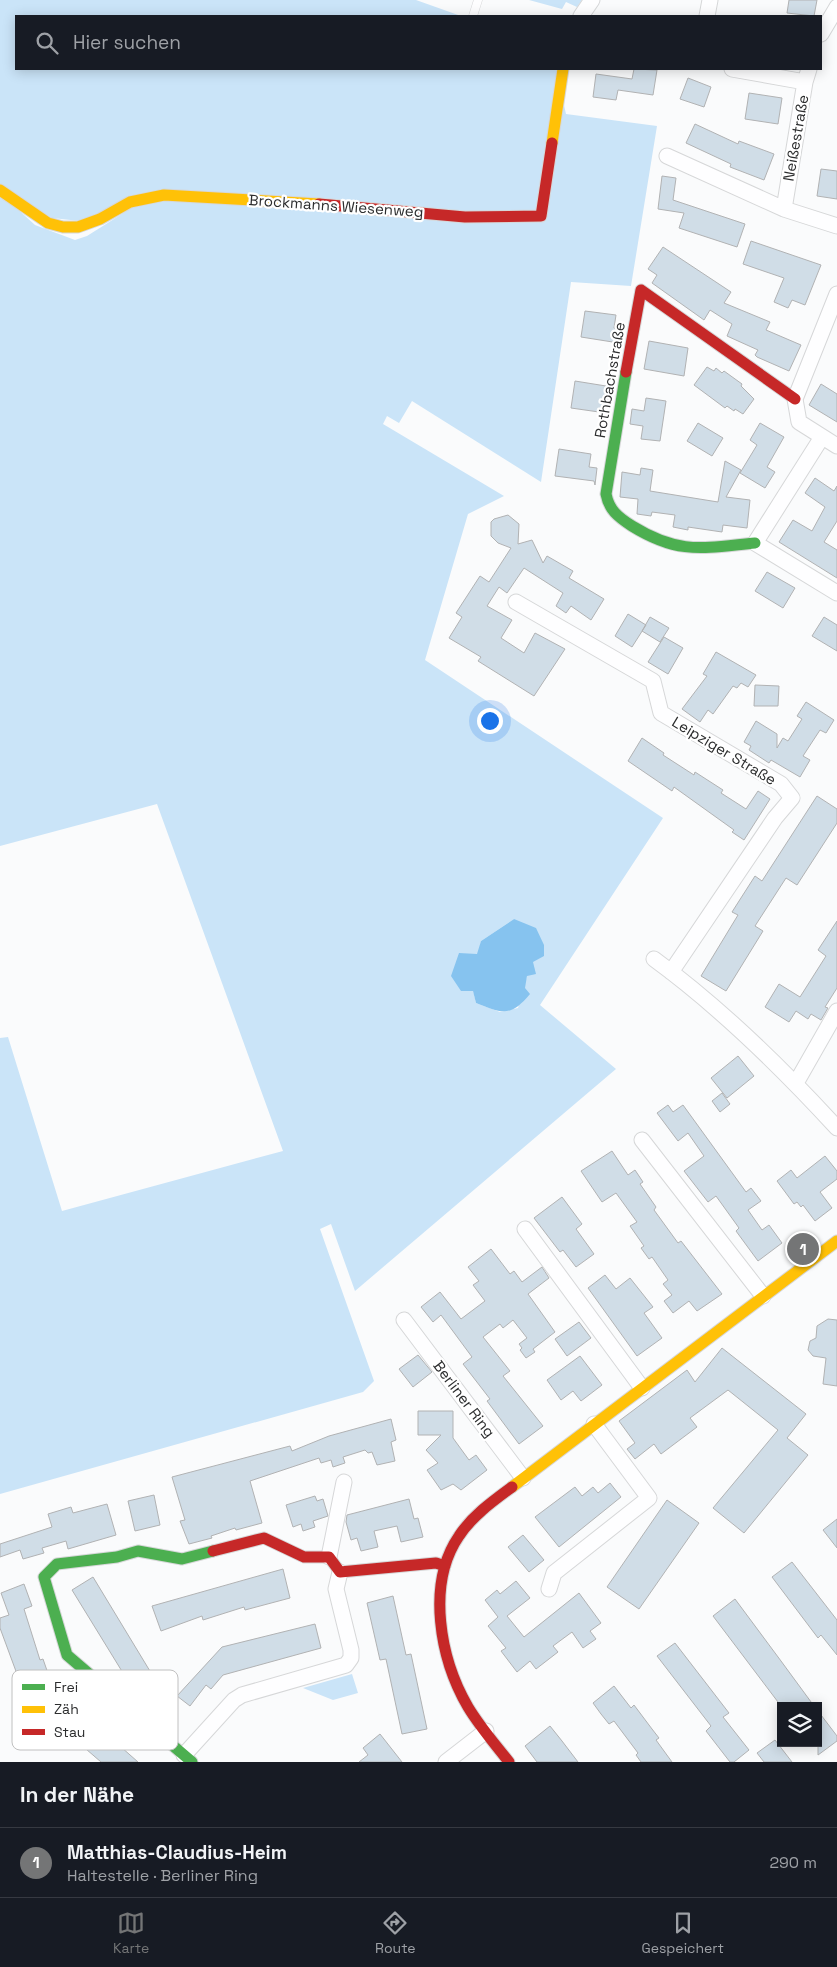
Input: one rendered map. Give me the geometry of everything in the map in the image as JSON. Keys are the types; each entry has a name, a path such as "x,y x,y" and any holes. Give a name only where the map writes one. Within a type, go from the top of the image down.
{"street":[{"path":"582,15 592,0"},
{"path":"706,15 710,0"},
{"path":"822,32 837,7"},
{"name":"Brockmanns Wiesenweg","path":"0,190 48,223 63,227 78,227 100,219 130,202 164,195 360,206 465,217 541,216 562,70"},
{"path":"744,70 807,75"},
{"name":"Neißestraße","path":"784,208 807,75"},
{"path":"667,156 784,208 837,226"},
{"name":"Rothbachstraße","path":"755,543 712,548 678,547 642,531 612,511 608,503 606,494 622,387 641,290 795,399"},
{"path":"837,294 795,399 799,422 837,446"},
{"path":"822,437 755,543 837,593"},
{"name":"Leipziger Straße","path":"516,602 653,682 661,713 781,784 792,798 775,818 671,972"},
{"path":"654,959 705,998 796,1083 837,1128"},
{"path":"796,1083 837,1011"},
{"path":"642,1140 763,1296"},
{"path":"525,1230 642,1388"},
{"path":"510,1762 463,1698 445,1643 440,1596 445,1566 458,1538 474,1517 523,1478 837,1241"},
{"name":"Berliner Ring","path":"404,1320 523,1478"},
{"path":"549,1589 554,1573 649,1498 594,1424"},
{"path":"178,1750 188,1759 234,1700 242,1695 346,1665 351,1658 351,1650 336,1589 340,1572 329,1557 344,1482"},
{"path":"84,1670 67,1655 44,1577 57,1564 117,1557 138,1551 182,1559 264,1538 304,1557 329,1557"},
{"path":"340,1572 426,1563 445,1566"},
{"path":"446,1762 486,1731"}],"lane":[{"path":"473,15 478,0"}],"shaded area":[{"path":"0,0 416,0 458,15 15,15 15,70 556,70 566,114 657,126 631,286 571,282 541,482 412,401 399,423 387,416 383,424 504,496 468,514 425,660 663,818 540,1005 616,1069 355,1291 331,1224 320,1229 374,1381 363,1392 0,1494 0,1038 8,1037 62,1211 283,1151 157,804 0,846 0,193 35,225 75,240 87,236 133,207 80,221 52,218 0,186","holes":["514,919 527,976 518,1008 500,1012 476,1003 473,990 481,941"]},
{"path":"529,0 582,0 577,7 566,2 562,9"},
{"path":"352,1674 358,1693 333,1700 303,1688"}],"water":[{"path":"514,919 536,928 544,945 544,956 533,962 536,974 527,976 525,988 530,994 517,1007 511,1010 499,1011 476,1003 473,991 461,991 451,976 459,953 477,954 481,941"}],"building":[{"path":"789,0 817,0 814,15 787,13"},
{"path":"634,70 657,70 653,95 618,90 616,100 593,97 596,74 632,79"},
{"path":"688,78 711,87 704,107 680,99"},
{"path":"749,93 782,98 778,124 745,119"},
{"path":"695,124 738,144 739,141 774,154 764,180 730,167 731,164 686,143"},
{"path":"821,169 837,171 837,199 817,196"},
{"path":"662,176 676,178 673,200 745,224 737,247 679,228 684,213 658,209"},
{"path":"751,241 821,265 805,305 792,300 788,308 774,302 784,278 743,264"},
{"path":"663,247 731,292 724,303 770,322 766,330 801,345 789,371 757,357 755,355 758,350 727,336 732,324 710,310 704,320 652,283 657,275 648,269"},
{"path":"585,311 616,315 614,328 621,329 619,343 581,337"},
{"path":"649,341 688,348 684,376 644,369"},
{"path":"707,367 714,371 716,368 722,373 724,371 742,384 741,386 754,399 743,414 727,406 725,408 694,385"},
{"path":"575,381 606,386 604,399 608,399 606,413 571,408"},
{"path":"821,384 837,394 837,422 809,405"},
{"path":"646,398 666,401 660,441 641,439 643,426 630,424 632,409 644,411"},
{"path":"698,423 723,438 712,456 687,441"},
{"path":"760,423 784,437 767,467 775,472 765,488 740,473 757,445 750,440"},
{"path":"559,449 591,454 589,467 597,468 595,485 594,481 555,476"},
{"path":"725,461 741,470 726,497 750,500 747,528 723,525 722,532 688,527 688,530 673,527 675,515 652,512 651,516 637,514 638,499 620,497 622,472 640,475 641,468 653,470 650,491 718,502"},
{"path":"815,478 834,491 837,486 837,521 824,542 837,550 837,578 779,542 793,520 812,531 825,507 805,493"},
{"path":"508,515 519,524 518,544 532,540 543,563 547,556 573,571 569,578 604,599 591,620 571,606 566,613 556,606 563,593 524,568 507,593 499,587 487,606 512,620 501,638 524,653 535,633 565,649 534,696 478,661 481,657 449,638 462,617 456,613 480,576 489,582 511,548 498,543 491,536 491,522 494,519"},
{"path":"767,572 795,588 783,608 755,591"},
{"path":"628,614 646,625 632,647 615,636"},
{"path":"650,617 669,628 660,642 642,631"},
{"path":"824,617 837,625 837,651 812,636"},
{"path":"664,637 683,648 668,674 648,662"},
{"path":"716,652 756,675 748,687 741,683 737,688 733,686 713,714 708,710 700,722 682,709 707,676 703,674"},
{"path":"755,685 779,686 778,706 754,706"},
{"path":"806,702 834,720 826,733 820,730 803,756 810,760 800,777 771,760 769,763 749,750 751,746 744,742 756,721 777,734 777,748 783,738 788,741 802,719 797,716"},
{"path":"642,738 664,753 663,755 694,775 695,772 723,790 721,793 746,809 758,791 770,799 744,840 732,832 734,830 674,787 672,791 628,761"},
{"path":"817,796 837,809 837,823 797,885 786,878 755,926 763,931 726,991 701,976 738,915 732,912 755,876 762,881"},
{"path":"837,921 837,988 825,1007 828,1008 821,1020 811,1014 808,1019 796,1011 789,1022 765,1007 779,984 800,997 826,956 818,950"},
{"path":"738,1056 754,1076 727,1098 711,1078"},
{"path":"722,1093 730,1104 720,1112 712,1101"},
{"path":"668,1105 673,1112 683,1105 746,1192 751,1188 761,1201 748,1210 762,1230 769,1225 782,1243 758,1261 736,1231 739,1228 716,1196 708,1202 684,1171 704,1156 688,1133 678,1141 657,1113"},
{"path":"612,1151 628,1175 635,1170 643,1182 640,1184 656,1207 654,1210 678,1243 681,1241 722,1294 697,1311 689,1301 673,1313 664,1301 672,1295 663,1284 668,1280 652,1257 649,1259 641,1248 644,1246 630,1226 637,1222 616,1193 602,1202 581,1171"},
{"path":"825,1156 837,1171 837,1179 820,1192 832,1208 815,1221 803,1205 801,1207 797,1202 794,1204 777,1181 791,1170 797,1178"},
{"path":"562,1197 582,1224 576,1229 594,1254 576,1267 563,1250 560,1252 534,1218"},
{"path":"491,1249 510,1274 514,1271 522,1282 542,1267 549,1278 528,1294 555,1332 533,1349 535,1352 526,1358 520,1350 522,1348 519,1344 527,1338 513,1320 503,1328 500,1324 483,1337 510,1371 503,1376 543,1426 519,1444 487,1401 490,1399 463,1364 472,1357 441,1315 433,1322 421,1307 440,1292 461,1319 485,1301 473,1285 479,1281 468,1267"},
{"path":"605,1275 616,1289 630,1278 653,1307 644,1313 662,1338 637,1356 588,1288"},
{"path":"828,1319 837,1320 837,1386 823,1384 826,1358 813,1356 808,1350 810,1341 816,1338 817,1326"},
{"path":"579,1322 591,1338 567,1356 555,1339"},
{"path":"722,1348 806,1414 787,1438 808,1455 744,1533 713,1508 778,1430 728,1390 690,1418 697,1427 661,1454 654,1444 635,1459 627,1449 635,1443 619,1421 687,1370 695,1382"},
{"path":"418,1355 432,1372 413,1387 399,1369"},
{"path":"580,1356 602,1385 581,1401 573,1391 561,1400 547,1380"},
{"path":"418,1411 453,1411 453,1438 469,1460 476,1455 487,1470 461,1490 453,1484 441,1490 427,1470 438,1463 426,1450 441,1435 418,1435"},
{"path":"391,1419 396,1440 391,1442 395,1461 377,1465 372,1452 368,1453 365,1450 343,1457 345,1463 333,1467 331,1460 321,1463 319,1458 250,1481 262,1523 236,1530 235,1528 211,1536 212,1538 189,1544 180,1521 185,1520 172,1477 290,1446 292,1451 329,1436"},
{"path":"610,1483 621,1497 559,1547 535,1517 575,1487 582,1496 593,1487 598,1493"},
{"path":"154,1495 160,1525 135,1531 128,1501"},
{"path":"315,1496 317,1501 323,1499 328,1516 313,1521 315,1527 303,1531 301,1524 293,1527 286,1505"},
{"path":"409,1499 414,1519 418,1518 423,1537 401,1542 397,1526 374,1531 378,1547 361,1551 357,1538 351,1540 346,1522 347,1515"},
{"path":"667,1500 699,1523 639,1609 607,1587"},
{"path":"107,1504 116,1535 68,1549 66,1541 42,1548 44,1553 23,1559 20,1550 0,1557 0,1544 52,1527 48,1514 71,1507 73,1513"},
{"path":"837,1519 837,1548 823,1530"},
{"path":"523,1535 544,1560 529,1572 508,1547"},
{"path":"792,1562 837,1620 837,1655 821,1635 818,1638 772,1577"},
{"path":"283,1569 290,1598 245,1610 244,1607 203,1620 202,1616 161,1631 152,1606"},
{"path":"93,1577 149,1670 121,1670 72,1590"},
{"path":"516,1581 530,1598 507,1616 524,1637 579,1593 601,1623 590,1631 596,1639 583,1648 572,1632 553,1646 558,1652 536,1669 530,1661 517,1672 501,1651 506,1648 488,1626 498,1617 485,1600 497,1590 500,1594"},
{"path":"24,1584 32,1606 24,1609 40,1660 43,1659 47,1670 16,1670 0,1628 0,1618 9,1615 1,1593"},
{"path":"393,1596 406,1655 411,1654 427,1729 402,1734 386,1659 380,1660 367,1603"},
{"path":"735,1599 811,1702 778,1702 713,1616"},
{"path":"315,1624 321,1648 223,1675 211,1689 206,1685 190,1706 178,1695 222,1647"},
{"path":"675,1643 729,1713 723,1717 749,1750 734,1762 730,1762 706,1731 711,1726 657,1656"},
{"path":"614,1686 631,1708 634,1705 659,1738 656,1740 672,1762 641,1762 636,1755 638,1753 614,1721 609,1724 601,1714 593,1703"},
{"path":"822,1716 837,1736 837,1741 818,1755 818,1747 822,1747"},
{"path":"550,1726 578,1762 537,1762 525,1746"},
{"path":"380,1734 402,1762 359,1762 368,1755 363,1748"},
{"path":"775,1740 777,1747 780,1747 792,1762 764,1762 757,1753"},
{"path":"87,1750 124,1750 138,1762 101,1762"}],"traffic: fast":[{"path":"626,372 606,494 607,500 615,513 632,526 664,542 692,547 720,547 755,543"},
{"path":"85,1670 67,1655 44,1577 57,1564 117,1557 138,1551 182,1559 213,1551"},
{"path":"178,1750 192,1762"}],"traffic: slow":[{"path":"552,143 563,70"},
{"path":"0,190 48,223 63,227 78,227 100,219 130,202 164,195 319,204"},
{"path":"512,1487 837,1241"}],"traffic: jam":[{"path":"319,204 465,217 541,216 552,143"},
{"path":"626,372 641,290 795,399"},
{"path":"509,1762 468,1707 458,1688 444,1644 440,1599 443,1576 449,1555 459,1536 476,1515 512,1487"},
{"path":"213,1551 264,1538 304,1557 329,1557 340,1572 436,1563 445,1566"}],"place":[{"name":"Matthias-Claudius-Heim","path":"803,1249"}]}
